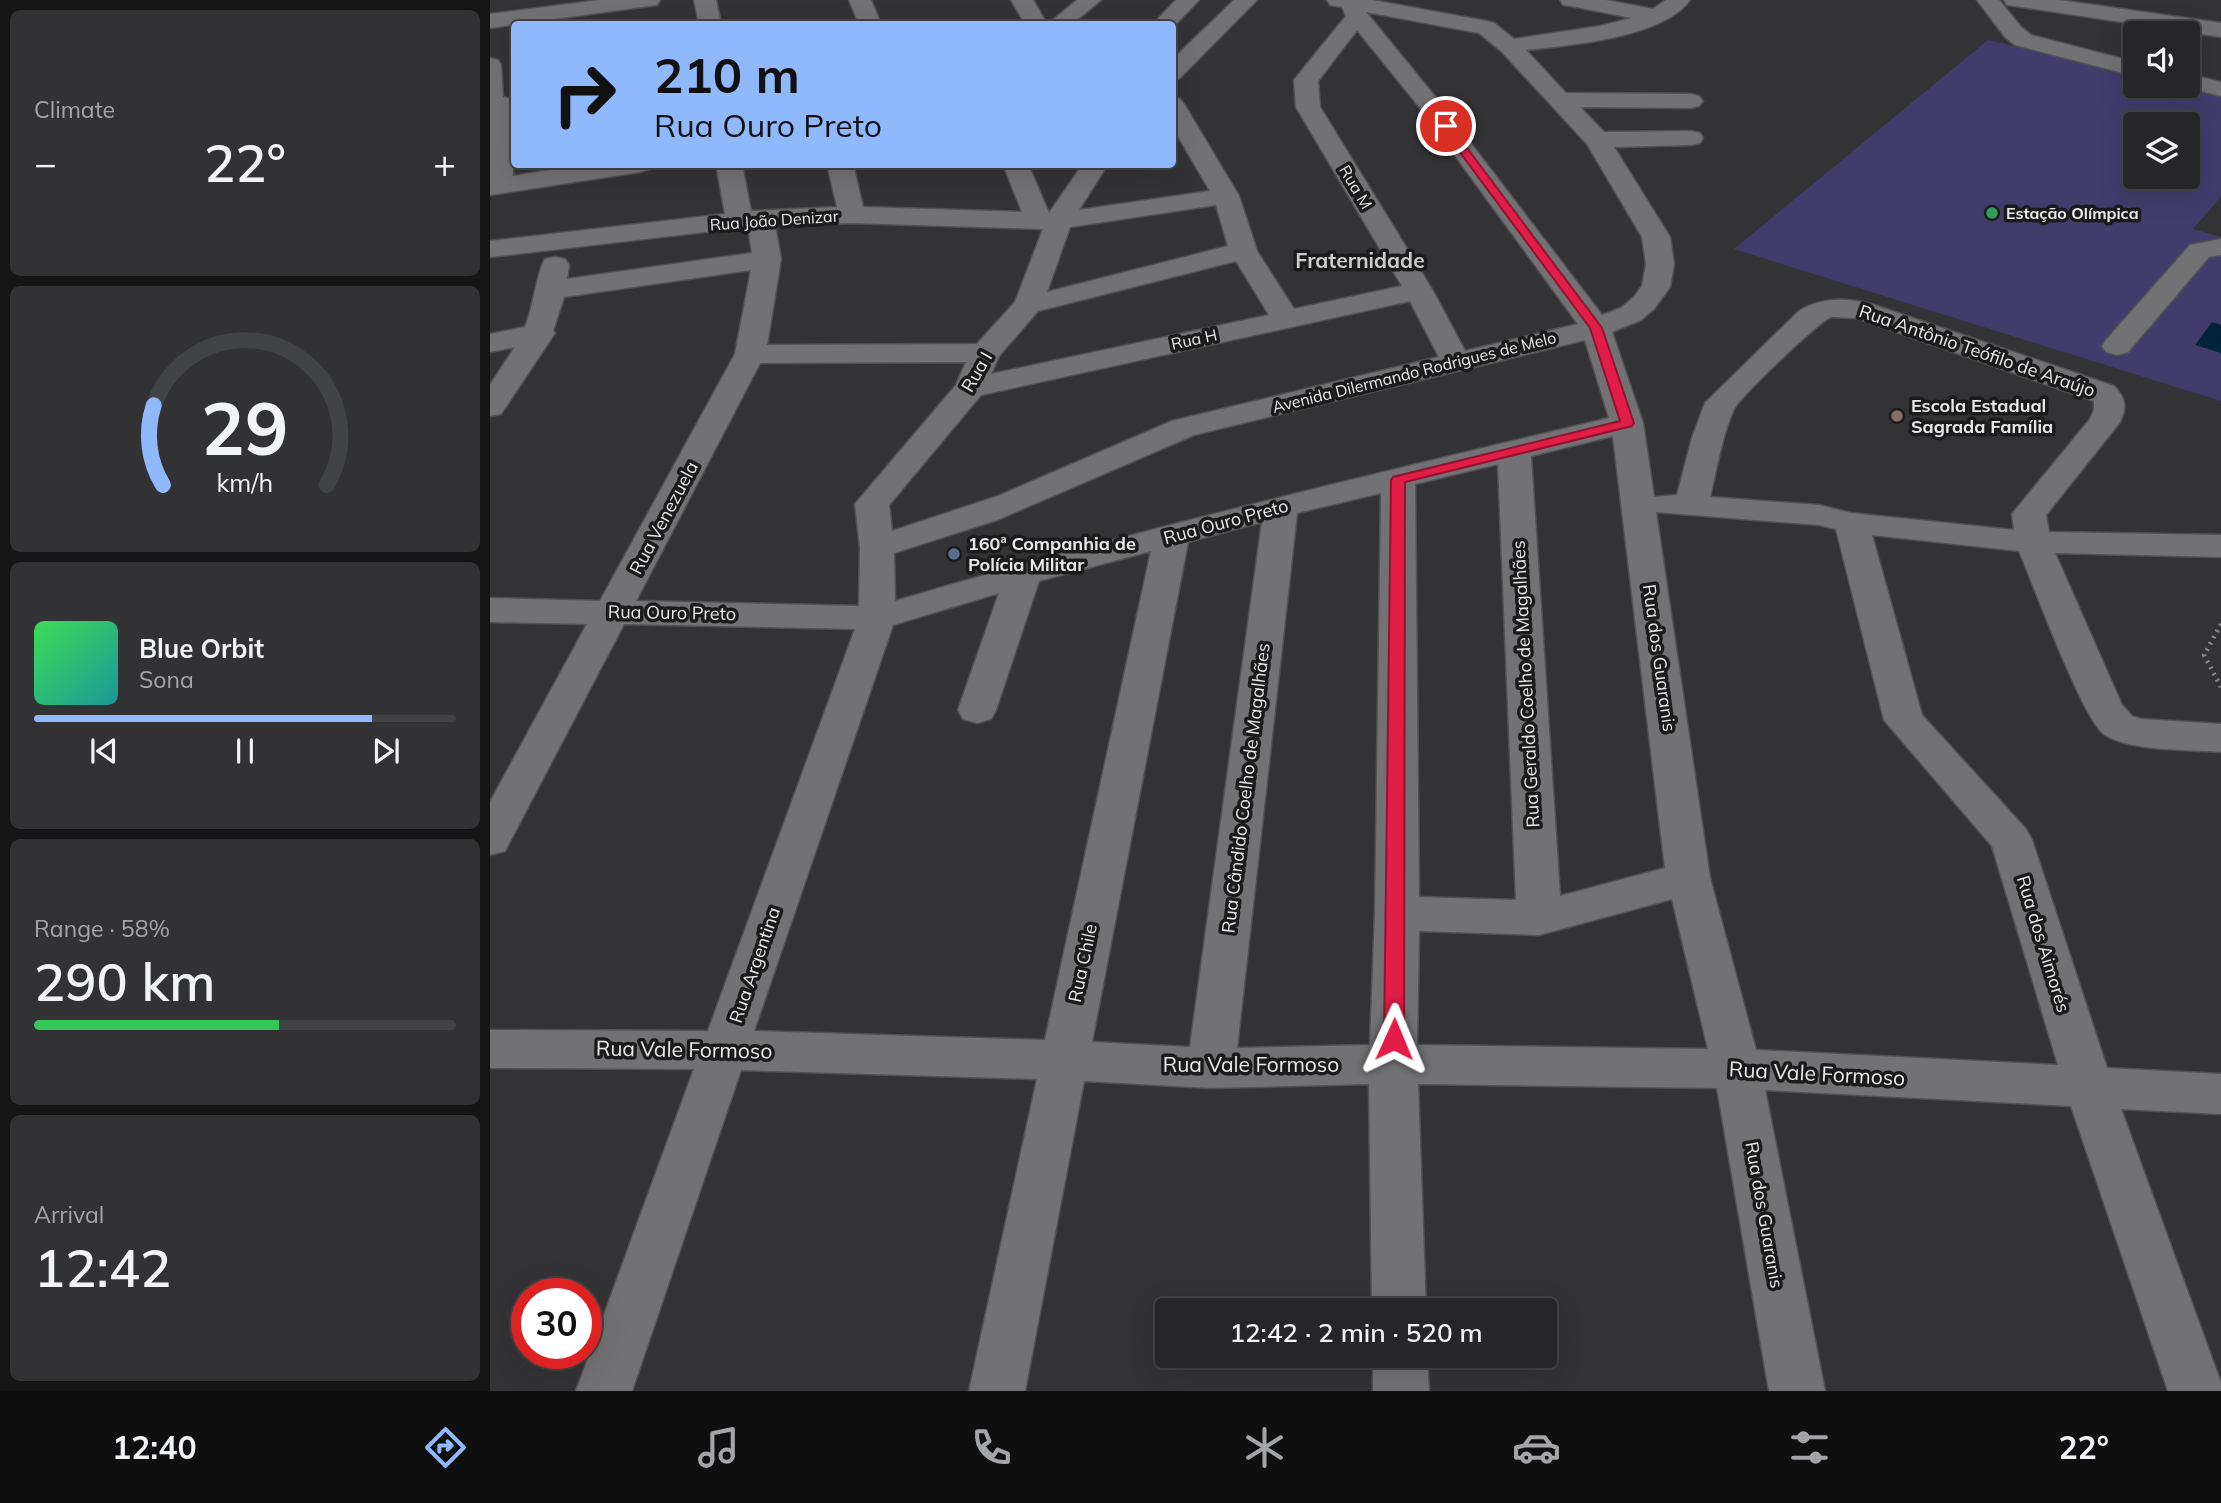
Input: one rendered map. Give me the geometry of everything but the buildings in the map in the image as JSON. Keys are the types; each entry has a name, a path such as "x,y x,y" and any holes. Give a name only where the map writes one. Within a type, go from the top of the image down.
{"street":[{"path":"490,21 570,18 651,0 658,21"},
{"path":"705,0 709,21"},
{"path":"860,0 869,21"},
{"path":"1022,0 1034,21"},
{"path":"1063,21 1090,0"},
{"path":"1167,21 1186,0"},
{"path":"1176,69 1245,0"},
{"path":"1571,0 1661,16"},
{"path":"1509,46 1587,34 1661,16 1679,0"},
{"path":"1988,0 2013,32 2023,40 2123,66"},
{"path":"2015,0 2221,30"},
{"name":"Avenida Dilermando Rodrigues de Melo","path":"877,547 984,514 1139,443 1182,428 1596,328 1631,314 1644,303 1656,287 1660,264 1656,237 1597,140 1509,46 1486,28 1348,6"},
{"name":"Rua M","path":"1348,6 1306,80 1308,107 1419,291 1457,363"},
{"name":"Rua dos Guaranis","path":"1348,6 1429,104 1596,328 1627,423 1688,878 1737,1069 1797,1391"},
{"path":"490,65 499,105 495,186 597,168"},
{"path":"2200,84 2221,89"},
{"path":"1561,100 1691,101"},
{"path":"1176,111 1226,196 1243,251 1286,319"},
{"path":"1597,140 1691,138"},
{"name":"Rua Venezuela","path":"490,840 750,354 767,259 731,168"},
{"path":"841,168 852,215"},
{"path":"1017,168 1048,219"},
{"name":"Rua I","path":"877,618 877,547 872,504 970,388 985,354 1028,305 1048,219 1093,168"},
{"name":"Rua João Denizar","path":"490,249 750,219 852,215 1048,219 1226,196"},
{"path":"490,407 540,333 553,289 558,242"},
{"path":"2117,346 2200,251 2221,247"},
{"path":"1028,305 1243,251"},
{"path":"553,289 767,259"},
{"name":"Rua H","path":"970,388 1419,291"},
{"name":"Rua Antônio Teófilo de Araújo","path":"1690,506 1704,448 1721,404 1814,312 1827,307 1848,308 2103,393 2109,399 2110,410 2104,422 2029,514 2033,542 2105,710 2118,725 2139,732 2221,738"},
{"path":"490,343 540,333"},
{"path":"750,354 985,354"},
{"name":"Rua Ouro Preto","path":"490,610 877,618 1024,575 1281,507 1627,423"},
{"name":"Rua Geraldo Coelho de Magalhães","path":"1514,450 1539,918"},
{"path":"1398,480 1394,1064 1399,1298"},
{"path":"1638,502 1819,515 1851,523 2033,542 2221,546"},
{"name":"Rua Cândido Coelho de Magalhães","path":"1211,1068 1281,507"},
{"name":"Rua dos Aimorés","path":"1851,523 1904,720 2011,840 2089,1088 2196,1391"},
{"name":"Rua Chile","path":"996,1391 1172,536"},
{"path":"978,710 1024,575"},
{"name":"Rua Argentina","path":"604,1391 877,618"},
{"path":"1397,913 1539,918 1688,878"},
{"name":"Rua Vale Formoso","path":"490,1049 726,1050 1063,1060 1211,1068 1394,1064 1737,1069 2221,1094"},
{"path":"1400,1368 1401,1391"}],"path":[{"path":"2221,624 2204,655 2221,687"}],"shaded area":[{"name":"Estação Olímpica","path":"1988,40 2123,72 2123,98 2200,98 2200,91 2221,96 2221,197 2193,229 2221,237 2221,401 1734,249"}],"water":[{"path":"2212,322 2221,325 2221,353 2195,345"}],"place":[{"name":"Estação Olímpica","path":"1992,213"},
{"name":"Escola Estadual Sagrada Família","path":"1897,416"},
{"name":"160ª Companhia de Polícia Militar","path":"954,554"}],"district":[{"name":"Fraternidade","path":"1360,261"}],"route":[{"path":"1394,1039 1398,480 1627,423 1596,328 1446,126"}]}
